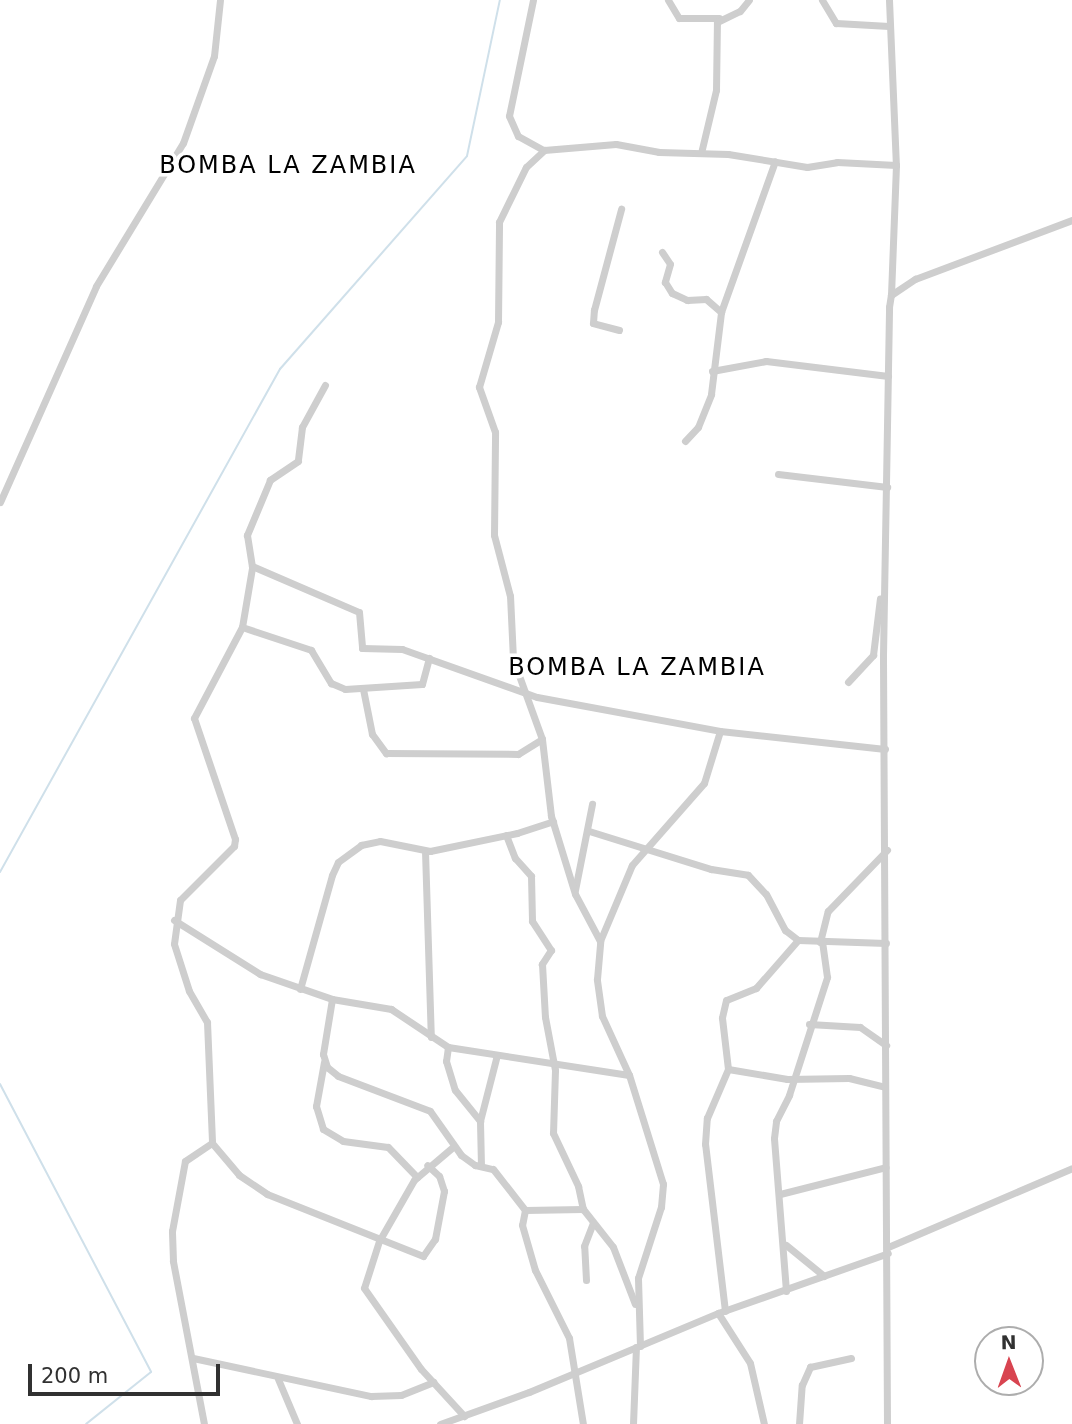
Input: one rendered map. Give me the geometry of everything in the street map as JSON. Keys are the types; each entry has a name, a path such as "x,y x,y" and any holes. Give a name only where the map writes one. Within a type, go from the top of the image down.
{"street":[{"path":"0,502 96,286 183,143 214,56 220,0"},
{"path":"533,0 509,116 518,136 544,150 616,144 659,152 701,153 807,167 837,162 896,165"},
{"path":"668,0 679,18 719,18 740,11 750,0"},
{"path":"822,0 836,23 890,26"},
{"path":"887,1424 885,749 888,376 896,165 889,0"},
{"path":"701,153 716,90 719,18"},
{"path":"544,150 526,167 499,222 495,241 498,322 479,387 495,432 494,535 510,596 513,659 542,739 553,821 575,894 600,941"},
{"path":"685,441 698,427 710,394 720,312 775,161"},
{"path":"619,330 593,323 594,310 621,209"},
{"path":"891,295 948,265 1072,219"},
{"path":"662,252 670,264 666,282 672,293 687,300 706,299 720,312"},
{"path":"712,371 766,361 888,376"},
{"path":"325,385 302,427 298,461 270,480 262,497 246,540 252,566 242,626 194,718 201,747 229,816 234,846 180,901 174,920 180,966 207,1023 212,1143 239,1175 267,1194 419,1256 426,1254 435,1239 444,1191 439,1176 427,1166"},
{"path":"778,474 887,487"},
{"path":"252,566 359,612 362,648 402,649 524,691 720,731 885,749"},
{"path":"848,682 873,655 881,594"},
{"path":"242,626 311,650 336,687 363,689 422,684 429,658"},
{"path":"363,689 372,734 386,753 518,754 542,739"},
{"path":"633,1424 638,1347 635,1305 638,1278 663,1195 629,1074 601,1016 597,979 600,941 618,890 632,865 704,783 720,731"},
{"path":"575,894 592,804"},
{"path":"299,989 338,862 370,841 425,851 506,835 553,821"},
{"path":"589,831 649,847 711,869 748,875 766,894 785,930 798,940 886,943"},
{"path":"506,835 515,858 531,876 532,921 551,950 542,964 553,1063 553,1133 578,1186 583,1209 618,1258 625,1287 635,1305"},
{"path":"786,1291 776,1121 795,1079 809,1024 827,977 821,942 828,911 887,850"},
{"path":"425,851 431,1037"},
{"path":"174,920 260,974 332,999 391,1009 448,1046 629,1074"},
{"path":"764,1424 750,1363 722,1312 705,1144 707,1118 728,1069 722,1018 726,1000 756,988 798,940"},
{"path":"332,999 316,1106 323,1129 343,1141 388,1147 417,1177"},
{"path":"809,1024 860,1027 886,1045"},
{"path":"448,1046 446,1061 455,1090 480,1121"},
{"path":"481,1166 480,1121 497,1055"},
{"path":"324,1062 338,1076 430,1111 454,1146 481,1166 494,1169 525,1210 522,1225 535,1270 563,1324 578,1372 583,1424"},
{"path":"728,1069 795,1079 849,1078 884,1087"},
{"path":"204,1424 173,1261 172,1231 185,1161 212,1143"},
{"path":"454,1146 417,1177 379,1241 365,1282 366,1295 462,1419"},
{"path":"780,1194 886,1167"},
{"path":"440,1424 462,1419 722,1312 824,1276 1072,1168"},
{"path":"525,1210 583,1209"},
{"path":"586,1280 583,1245 593,1223"},
{"path":"785,1245 824,1276"},
{"path":"193,1358 278,1379 371,1396 401,1395 433,1382"},
{"path":"799,1424 802,1385 810,1367 851,1358"},
{"path":"278,1379 297,1424"}],"waterway":[{"path":"0,872 280,369 467,156 500,0"},
{"path":"0,1084 151,1372 86,1424"}],"district":[{"name":"BOMBA LA ZAMBIA","path":"288,166"},
{"name":"BOMBA LA ZAMBIA","path":"637,668"}]}
